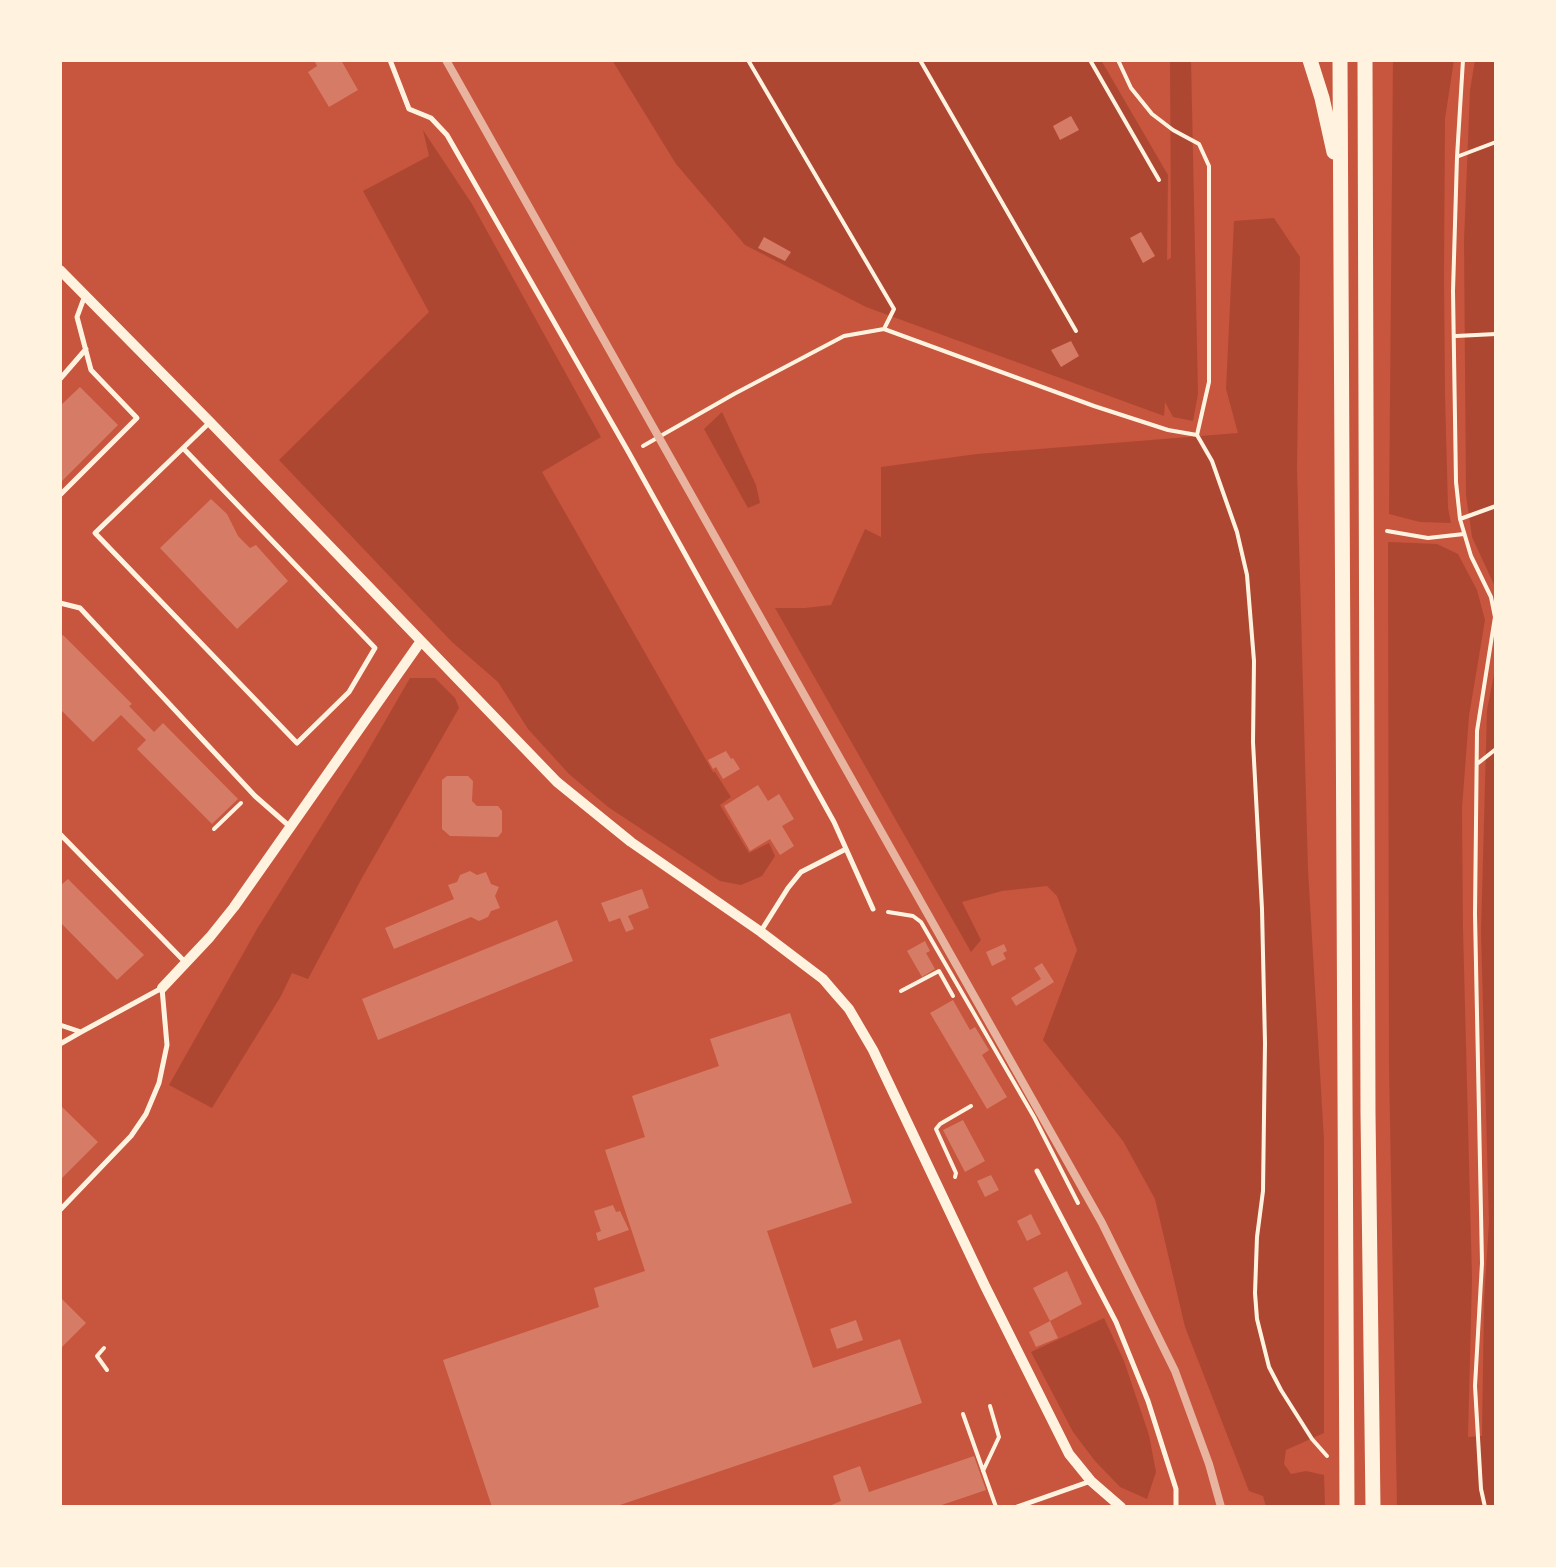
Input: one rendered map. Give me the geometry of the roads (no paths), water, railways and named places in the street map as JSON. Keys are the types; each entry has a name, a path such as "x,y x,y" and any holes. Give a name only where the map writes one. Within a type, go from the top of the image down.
{"main road":[{"path":"1310,60 1340,180"},
{"path":"1340,60 1347,1507"},
{"path":"1365,60 1373,1507"}],"street":[{"path":"60,270 557,782 631,842 823,979 860,1026 1069,1454 1090,1481 1121,1507"},
{"path":"162,988 234,907 420,641"}],"lane":[{"path":"390,60 409,110 430,118 448,134 629,452 834,822 873,909"},
{"path":"60,495 138,418 91,370 77,317 86,295"},
{"path":"60,379 86,349"},
{"path":"183,448 374,648 349,692 297,743 96,533 183,448 210,422"},
{"path":"60,602 80,608 252,792 290,827"},
{"path":"60,834 186,962"},
{"path":"60,848 67,841"},
{"path":"761,932 801,872 846,849"},
{"path":"60,1044 162,988 167,1045 159,1083 146,1114 132,1136 60,1210"},
{"path":"60,1025 80,1032"},
{"path":"1037,1171 1116,1322 1148,1401 1176,1490 1176,1507"},
{"path":"1017,1507 1090,1481"}],"railway":[{"path":"446,60 1102,1223 1175,1371 1221,1507"}]}
